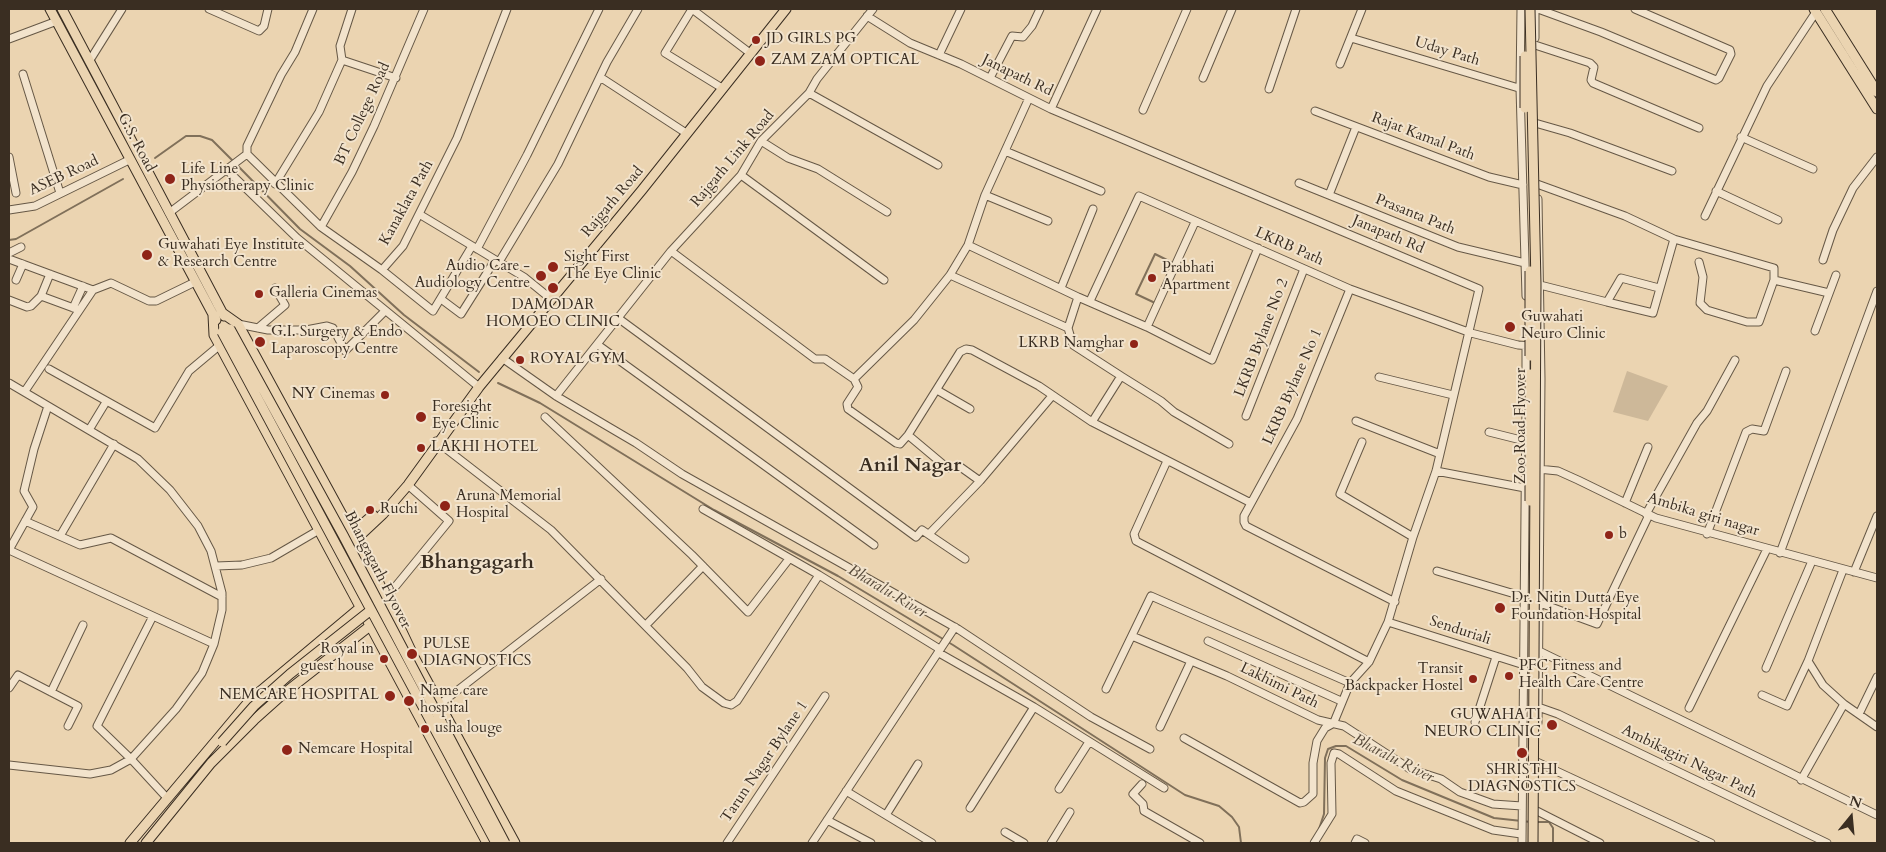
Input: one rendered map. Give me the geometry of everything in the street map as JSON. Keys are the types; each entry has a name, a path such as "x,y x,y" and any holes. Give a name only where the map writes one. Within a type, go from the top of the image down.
{"main road":[{"name":"G.S. Road","path":"50,9 195,282 217,313"},
{"name":"G.S. Road","path":"62,9 169,213 217,313"},
{"name":"Rajgarh Road","path":"333,555 354,538 408,484 502,358 642,190 786,9"},
{"name":"Zoo Road Flyover","path":"1525,9 1530,289 1527,843"},
{"name":"Zoo Road Flyover","path":"1530,9 1536,284 1535,841"},
{"path":"1825,9 1877,92"},
{"path":"1815,10 1877,109"},
{"path":"217,313 230,328 354,538 515,843"},
{"path":"217,313 214,335 487,843"},
{"name":"Bhangagarh Flyover","path":"217,313 230,328 344,535 505,843"},
{"name":"Bhangagarh Flyover","path":"230,328 371,610 496,843"},
{"name":"Rajgarh Road","path":"354,538 439,440"},
{"path":"130,843 251,699 361,607"},
{"path":"202,756 213,752 254,706 290,674 371,610"},
{"path":"146,843 211,764 282,695 370,626"},
{"path":"380,643 402,630"},
{"path":"211,764 213,752"}],"street":[{"path":"90,60 122,9"},
{"path":"209,9 260,31 264,26 268,9"},
{"path":"169,213 247,154 247,146 281,75 295,52 313,9"},
{"path":"275,184 319,112 342,60 340,46 352,9"},
{"name":"BT College Road","path":"321,228 352,172 396,78 424,9"},
{"name":"Kanaklata Path","path":"247,154 321,228 382,270 403,246 457,138 507,9"},
{"path":"382,270 433,311 474,247 527,155 599,9"},
{"path":"441,298 461,314 558,164 600,77 638,9"},
{"path":"722,88 665,53 692,9 750,53"},
{"name":"Rajgarh Link Road","path":"556,396 671,252 741,175 761,141 808,93 816,79 873,9"},
{"path":"938,54 961,9"},
{"path":"990,78 1012,36 1023,38 1032,26 1040,9"},
{"path":"1052,108 1097,9"},
{"path":"1143,110 1186,9"},
{"path":"1203,78 1232,9"},
{"path":"1269,89 1296,9"},
{"path":"1340,64 1362,9"},
{"path":"1521,9 1520,88 1526,346 1522,843"},
{"path":"1535,841 1538,762 1541,469 1540,285 1535,123 1537,9 1601,32 1716,80 1719,78 1731,54 1730,50 1635,9"},
{"path":"1705,216 1741,137 1767,86 1815,10"},
{"name":"Janapath Rd","path":"866,16 910,42 1029,98 1479,289 1471,333 1436,471 1413,537 1395,602 1388,622 1369,662 1350,683 1334,722"},
{"path":"9,39 57,21"},
{"name":"Uday Path","path":"1351,38 1535,93"},
{"path":"1535,45 1590,63 1594,67 1591,80 1593,82 1699,128"},
{"path":"342,60 396,78"},
{"path":"22,74 60,193"},
{"path":"600,77 686,133"},
{"path":"808,93 938,165"},
{"path":"854,379 914,320 950,275 968,245 985,195 1029,98"},
{"name":"Rajat Kamal Path","path":"1315,111 1489,177 1523,186"},
{"path":"1535,123 1672,172"},
{"path":"1329,194 1356,127"},
{"path":"1741,137 1813,169"},
{"path":"761,141 788,158 818,169 886,212"},
{"path":"1005,151 1102,191"},
{"path":"9,157 16,193"},
{"path":"1823,260 1836,223 1853,188 1877,157"},
{"name":"ASEB Road","path":"9,210 35,206 129,160"},
{"path":"226,170 297,238 479,387"},
{"path":"741,175 884,280"},
{"name":"Prasanta Path","path":"1299,183 1458,247 1525,262"},
{"path":"1537,184 1625,216 1674,239 1774,268 1774,280 1759,322 1747,322 1707,310 1700,303 1703,277 1699,262"},
{"path":"1716,192 1778,220"},
{"path":"985,195 1048,221"},
{"name":"LKRB Path","path":"1090,301 1139,196 1350,289 1471,333 1526,346 1541,346"},
{"path":"1061,288 1093,209"},
{"path":"419,214 524,277 551,298"},
{"path":"1147,327 1195,222"},
{"path":"1540,285 1653,313 1674,239"},
{"path":"968,245 1147,327 1212,360 1258,248"},
{"path":"9,253 21,247"},
{"path":"671,252 815,359 825,359 854,379 858,387 847,404 848,409 852,414 896,443 900,444 908,435 960,352 966,349 989,359 1092,422 1251,504"},
{"path":"9,259 93,290"},
{"path":"16,280 23,264"},
{"name":"LKRB Bylane No 2","path":"1246,416 1304,269"},
{"path":"9,300 27,307 31,306 41,296 50,274"},
{"path":"950,275 1068,328"},
{"path":"1815,332 1836,275"},
{"path":"1607,302 1621,278 1659,288"},
{"path":"1774,280 1829,293"},
{"path":"25,392 76,309 93,290 111,283 149,300 156,301 195,282"},
{"path":"76,309 83,286"},
{"path":"258,328 285,306 275,288"},
{"name":"LKRB Bylane No 1","path":"1350,289 1297,419 1244,516 1244,522 1246,526 1395,602"},
{"path":"1780,553 1877,291"},
{"path":"41,296 76,309"},
{"path":"1078,297 1068,328 1073,345 1161,401 1174,412 1229,444"},
{"path":"230,328 306,330 327,326 333,328 345,351 385,311"},
{"path":"618,318 916,536 922,530 966,559"},
{"path":"49,369 155,428 189,371 220,345"},
{"path":"598,345 874,545"},
{"path":"502,358 556,396 636,443 682,474 955,627 1091,717 1150,749"},
{"path":"1540,604 1597,624 1648,514 1697,423 1707,411 1734,360"},
{"path":"1707,534 1746,432 1752,428 1764,431 1786,371"},
{"path":"1092,422 1121,376"},
{"path":"1379,377 1454,395"},
{"path":"9,383 114,444 138,460 170,490 198,526 211,551 222,597 222,610 214,644 202,673 176,709 131,759 111,770 90,774 9,766"},
{"path":"937,390 970,409"},
{"path":"929,534 980,481 1052,396"},
{"path":"89,430 106,402"},
{"path":"48,406 34,449 24,491 33,508 9,548 214,644"},
{"path":"545,417 703,566 748,612 789,559"},
{"path":"1356,422 1440,454"},
{"path":"1489,432 1525,441"},
{"path":"908,435 948,468 959,466 980,481"},
{"path":"439,440 552,530 646,625 710,695 731,705 737,701 819,575"},
{"path":"1362,442 1340,494 1413,537"},
{"path":"60,536 114,444"},
{"path":"1625,503 1648,447"},
{"path":"1167,461 1134,534 1136,541 1369,662"},
{"name":"Ambika giri nagar","path":"1525,468 1565,474 1648,514 1707,534 1877,578"},
{"path":"1436,471 1525,488"},
{"path":"386,598 449,521 408,484"},
{"path":"702,509 819,575 938,648 939,653 1034,707 1164,788"},
{"path":"1854,572 1877,516"},
{"path":"25,521 80,545 111,538 222,597"},
{"path":"216,566 242,565 271,558 320,530"},
{"path":"1689,708 1767,549"},
{"path":"1766,668 1812,561"},
{"path":"646,625 703,566"},
{"path":"1762,695 1787,706 1808,661 1843,570"},
{"path":"1437,571 1498,591 1525,597"},
{"path":"440,704 601,579"},
{"path":"1106,689 1151,596 1350,683"},
{"path":"153,616 97,726 167,798"},
{"name":"Senduriali","path":"1388,622 1524,665"},
{"path":"51,692 83,625"},
{"path":"812,843 955,627"},
{"name":"Lakhimi Path","path":"1132,636 1318,720 1334,722 1344,726 1410,769 1441,778 1460,792 1493,804 1522,809"},
{"path":"1208,641 1341,701"},
{"path":"1539,652 1877,815"},
{"path":"1475,722 1496,657"},
{"path":"1160,727 1191,661"},
{"path":"1808,661 1823,685 1844,704 1877,727"},
{"path":"9,688 18,675 78,706 68,726"},
{"path":"1859,714 1877,677"},
{"name":"Tarun Nagar Bylane 1","path":"727,843 825,696"},
{"path":"1801,780 1844,704"},
{"path":"970,808 1034,707"},
{"name":"Ambikagiri Nagar Path","path":"1538,707 1558,714 1827,843"},
{"path":"1184,738 1300,802 1304,802 1313,794 1317,741 1325,728 1334,722"},
{"path":"1059,789 1089,742"},
{"path":"1314,843 1332,814 1331,763 1334,753 1339,754 1404,794 1494,830 1521,832"},
{"path":"1538,762 1711,843"},
{"path":"886,815 918,764"},
{"path":"1142,784 1133,794 1143,804 1144,811 1200,843"},
{"path":"846,791 932,843"},
{"path":"1051,843 1070,812"},
{"path":"1537,813 1600,843"},
{"path":"827,820 871,843"},
{"path":"1005,832 1024,843"},
{"path":"1355,843 1357,839 1365,843"}],"shaded area":[{"path":"1627,371 1668,386 1648,421 1613,412"}],"waterway":[{"path":"155,158 186,136 200,136 212,140 233,161"},
{"path":"236,164 300,229 350,266 404,315 479,372"},
{"path":"9,240 16,239 123,179"},
{"path":"1153,302 1136,294 1155,254 1171,262"},
{"name":"Bharalu River","path":"498,383 540,403 714,510 838,576 953,645 1185,795 1219,806 1232,817 1239,827 1241,843"},
{"name":"Bharalu River","path":"1319,829 1324,814 1325,758 1328,749 1336,746 1346,746 1402,780 1494,818 1531,822"},
{"name":"Bharalu River","path":"1536,822 1549,822 1553,828 1553,843"}],"place":[{"name":"JD GIRLS PG","path":"756,40"},
{"name":"ZAM ZAM OPTICAL","path":"760,61"},
{"name":"Life Line Physiotherapy Clinic","path":"170,179"},
{"name":"Guwahati Eye Institute & Research Centre","path":"147,255"},
{"name":"Sight First The Eye Clinic","path":"553,267"},
{"name":"Audio Care - Audiology Centre","path":"541,276"},
{"name":"Prabhati Apartment","path":"1152,278"},
{"name":"DAMODAR HOMOEO CLINIC","path":"553,288"},
{"name":"Galleria Cinemas","path":"259,294"},
{"name":"Guwahati Neuro Clinic","path":"1510,327"},
{"name":"G.I. Surgery & Endo Laparoscopy Centre","path":"260,342"},
{"name":"LKRB Namghar","path":"1134,344"},
{"name":"ROYAL GYM","path":"520,360"},
{"name":"NY Cinemas","path":"385,395"},
{"name":"Foresight Eye Clinic","path":"421,417"},
{"name":"LAKHI HOTEL","path":"421,448"},
{"name":"Aruna Memorial Hospital","path":"445,506"},
{"name":"Ruchi","path":"370,510"},
{"name":"b","path":"1609,535"},
{"name":"Dr. Nitin Dutta Eye Foundation Hospital","path":"1500,608"},
{"name":"PULSE DIAGNOSTICS","path":"412,654"},
{"name":"Royal in guest house","path":"384,659"},
{"name":"PFC Fitness and Health Care Centre","path":"1509,676"},
{"name":"Transit Backpacker Hostel","path":"1473,679"},
{"name":"NEMCARE HOSPITAL","path":"390,696"},
{"name":"Name care hospital","path":"409,701"},
{"name":"GUWAHATI NEURO CLINIC","path":"1552,725"},
{"name":"usha louge","path":"425,729"},
{"name":"Nemcare Hospital","path":"287,750"},
{"name":"SHRISTHI DIAGNOSTICS","path":"1522,753"}],"district":[{"name":"Anil Nagar","path":"910,466"},
{"name":"Bhangagarh","path":"477,563"}]}
